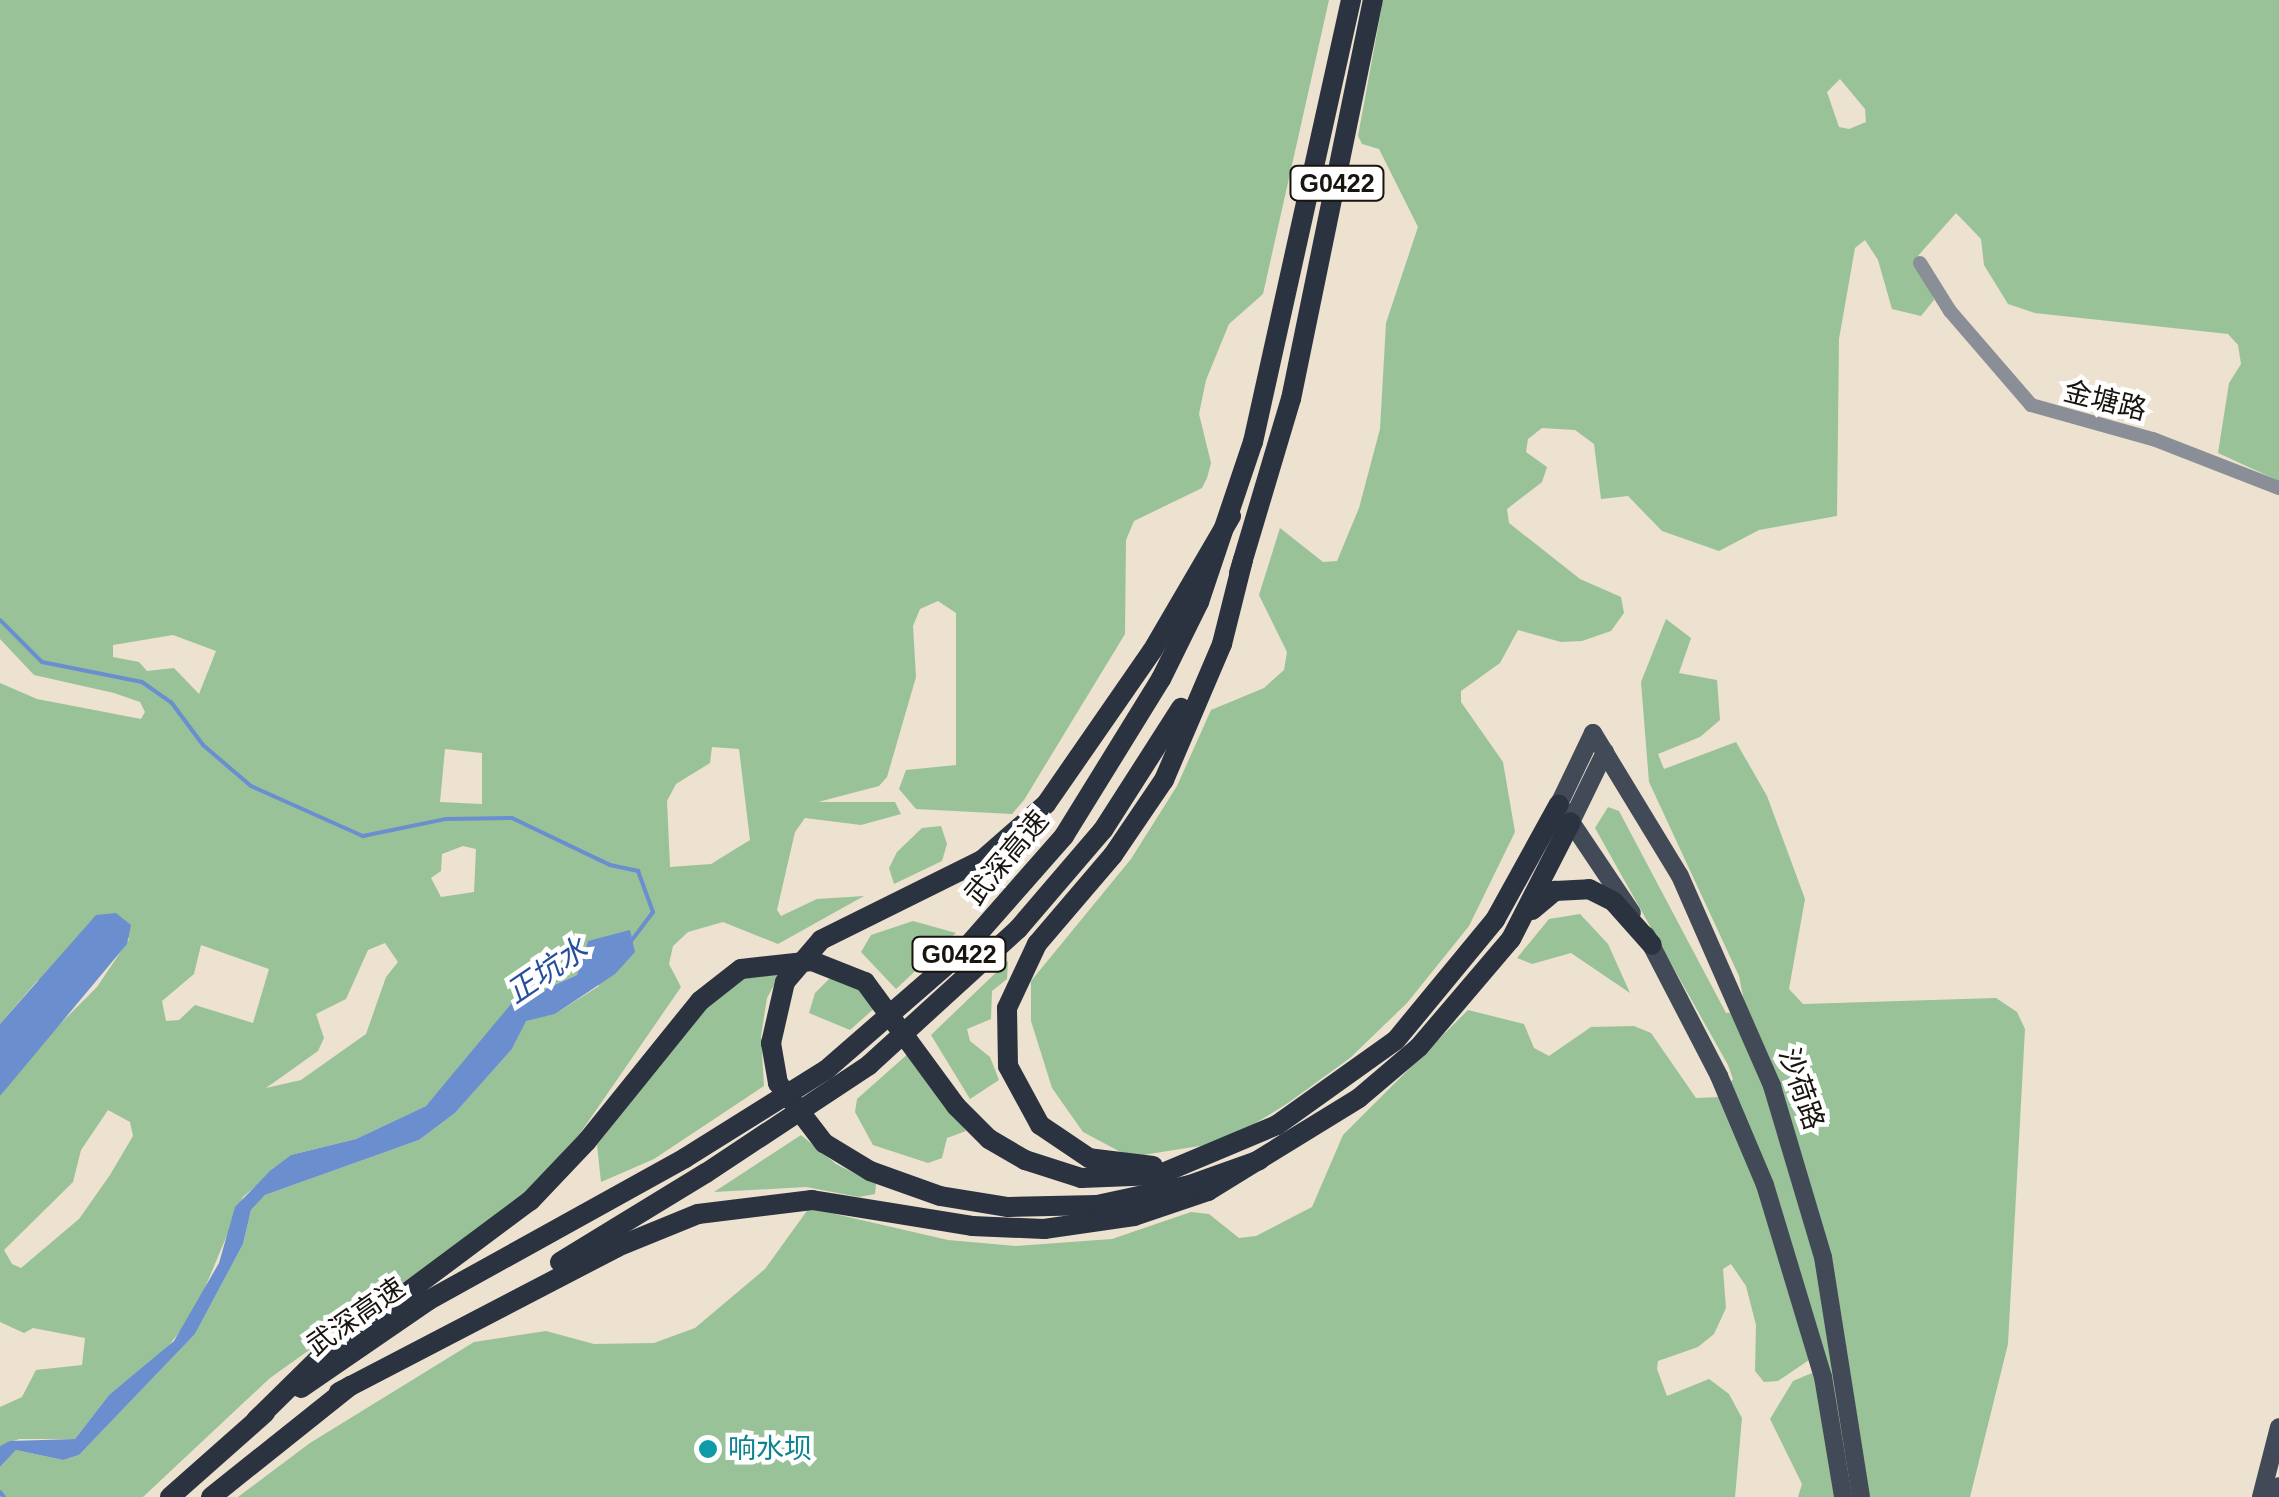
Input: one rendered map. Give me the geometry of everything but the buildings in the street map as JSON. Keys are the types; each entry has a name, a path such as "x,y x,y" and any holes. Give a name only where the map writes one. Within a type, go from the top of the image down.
{"highway":[{"name":"武深高速","path":"170,1497 256,1420 429,1300 685,1158 826,1070 963,951 1064,836 1161,679 1231,516 1276,355 1350,0"},
{"name":"武深高速","path":"211,1497 339,1392 706,1173 869,1065 1018,929 1103,830 1180,708 1244,560 1298,366 1373,0"},
{"path":"1231,516 1152,651 1046,804 982,860 821,940 786,982 771,1043 778,1083 824,1143 870,1171 940,1196 1024,1208 1098,1205 1190,1186 1260,1160"},
{"path":"1232,1146 1168,1164 1129,1167 1077,1152 1028,1108 1008,1066 1004,1028 1026,960 1114,855 1164,780 1222,644 1244,560"},
{"path":"256,1420 356,1328 530,1201 587,1141 700,1001 726,977 762,962 812,960 865,982 972,1124 1050,1171 1137,1180 1232,1146 1326,1095 1417,1019 1496,920 1558,804"},
{"path":"339,1392 617,1247 698,1214 812,1200 972,1226 1044,1230 1165,1206 1221,1184 1390,1074 1446,1020 1515,933 1572,822"},
{"path":"1515,933 1542,912 1574,901 1613,913 1652,945"}],"main road":[{"name":"沙荷路","path":"1558,804 1593,733 1705,925 1791,1141 1822,1256 1861,1497"},
{"path":"1572,822 1605,752"},
{"path":"1558,804 1652,945 1719,1076 1770,1201 1823,1377 1844,1497"},
{"path":"2261,1497 2278,1434"},
{"path":"2276,1497 2279,1486"}],"street":[{"name":"金塘路","path":"1920,264 1950,311 2031,405 2154,439 2279,488"}],"green space":[{"path":"0,0 1329,0 1263,294 1229,324 1206,380 1199,414 1211,463 1207,478 1202,488 1134,521 1126,540 1125,634 1024,800 1012,814 916,809 899,789 906,770 956,765 956,613 938,601 920,609 913,626 916,677 887,777 879,786 818,802 895,802 901,814 861,825 805,818 795,832 777,910 781,916 817,899 864,896 778,944 723,922 688,932 673,946 669,964 681,987 561,1161 532,1191 270,1378 143,1497 0,1497 0,1467 16,1450 63,1460 79,1455 195,1334 243,1244 251,1210 265,1195 419,1140 455,1113 512,1049 526,1020 555,1014 599,986 588,941 577,975 527,996 426,1106 356,1139 291,1155 243,1197 194,1314 166,1349 109,1395 75,1439 19,1439 0,1446 0,1407 22,1397 36,1370 82,1365 85,1338 33,1328 24,1333 0,1322 0,1096 22,1062 97,987 130,938 37,981 0,1024 0,683 37,699 141,719 145,712 140,702 114,693 34,675 0,639","holes":["173,635 216,651 199,694 174,668 147,671 139,662 113,657 113,645","712,747 739,749 750,840 711,864 670,867 667,801 676,784 710,763","445,749 482,753 482,804 440,802","463,846 476,849 474,892 441,897 431,878 441,871 442,854","385,943 398,962 386,977 366,1034 301,1080 266,1088 318,1051 324,1038 316,1014 346,999 368,950","201,945 269,969 253,1023 195,1005 179,1020 166,1021 162,1001 194,974","108,1110 130,1122 133,1136 79,1219 21,1268 12,1264 4,1250 73,1182 81,1150"]},
{"path":"1383,0 2279,0 2279,481 2218,453 2229,383 2241,364 2238,345 2228,334 2035,313 2008,304 1984,265 1981,239 1956,213 1917,257 1934,300 1921,316 1892,309 1878,260 1865,240 1855,248 1839,339 1837,516 1759,530 1719,551 1662,531 1628,496 1601,499 1594,444 1575,430 1542,428 1528,439 1526,452 1547,467 1542,482 1507,509 1509,523 1580,579 1621,597 1624,613 1611,631 1582,641 1561,642 1518,630 1500,663 1461,691 1461,702 1503,762 1515,832 1469,926 1407,1003 1350,1058 1288,1103 1225,1142 1130,1157 1083,1132 1052,1088 1031,1021 1031,981 1131,859 1177,786 1211,710 1264,688 1284,670 1287,652 1259,595 1280,528 1323,562 1337,561 1359,508 1380,429 1386,323 1418,227 1379,149 1362,144 1358,136","holes":["1840,79 1865,109 1866,122 1849,129 1839,127 1827,92"]},
{"path":"1666,619 1691,638 1679,673 1717,680 1720,720 1700,737 1658,754 1664,769 1736,742 1767,796 1805,899 1789,989 1803,1004 1996,998 2017,1012 2025,1029 2008,1344 1970,1497 1798,1497 1802,1484 1770,1419 1793,1381 1812,1373 1809,1360 1778,1381 1764,1382 1755,1371 1756,1325 1746,1286 1731,1264 1723,1269 1726,1308 1714,1334 1698,1347 1658,1361 1657,1369 1667,1396 1709,1379 1729,1394 1742,1418 1735,1497 238,1497 310,1443 474,1342 546,1331 594,1344 654,1343 695,1328 765,1269 809,1208 948,1240 1016,1246 1112,1239 1191,1212 1209,1214 1239,1238 1256,1236 1312,1207 1343,1135 1468,1010 1524,1024 1534,1048 1549,1056 1591,1027 1634,1026 1651,1033 1696,1098 1720,1097 1733,1079 1728,1065 1595,828 1608,807 1619,811 1726,1013 1746,1012 1739,976 1649,782 1641,682"},
{"path":"941,826 947,844 942,861 894,884 889,868 897,852 922,828"},
{"path":"1580,914 1608,944 1630,993 1571,953 1532,964 1517,958 1549,919"},
{"path":"913,921 956,933 896,989 861,952 871,935"},
{"path":"1008,961 1007,979 992,991 991,1019 967,1029 970,1041 990,1057 999,1080 970,1099 931,1035"},
{"path":"780,974 767,998 761,1036 764,1086 654,1159 601,1182 597,1145 698,1015 748,976"},
{"path":"831,977 847,981 878,1005 850,1030 809,1013 815,993"},
{"path":"910,1052 966,1131 947,1138 942,1158 928,1163 873,1145 855,1112 857,1099"},
{"path":"801,1135 836,1164 876,1184 875,1194 859,1197 806,1187 714,1192"}],"water":[{"path":"116,913 131,925 127,944 0,1096 0,1024 96,915"},
{"path":"630,930 635,952 615,974 555,1014 526,1021 512,1049 455,1113 419,1140 265,1195 251,1210 243,1244 195,1334 79,1455 63,1460 16,1450 0,1467 0,1446 10,1441 75,1439 109,1395 174,1341 219,1263 235,1207 270,1171 291,1155 356,1139 426,1106 511,1004 577,975 588,941"}],"waterway":[{"name":"正坑水","path":"0,620 42,662 142,682 171,702 203,745 251,786 363,836 446,819 512,818 610,865 638,871 653,912 630,942"},
{"name":"正坑水","path":"0,1492 4,1497"}],"place":[{"name":"响水坝","path":"708,1449"}]}
